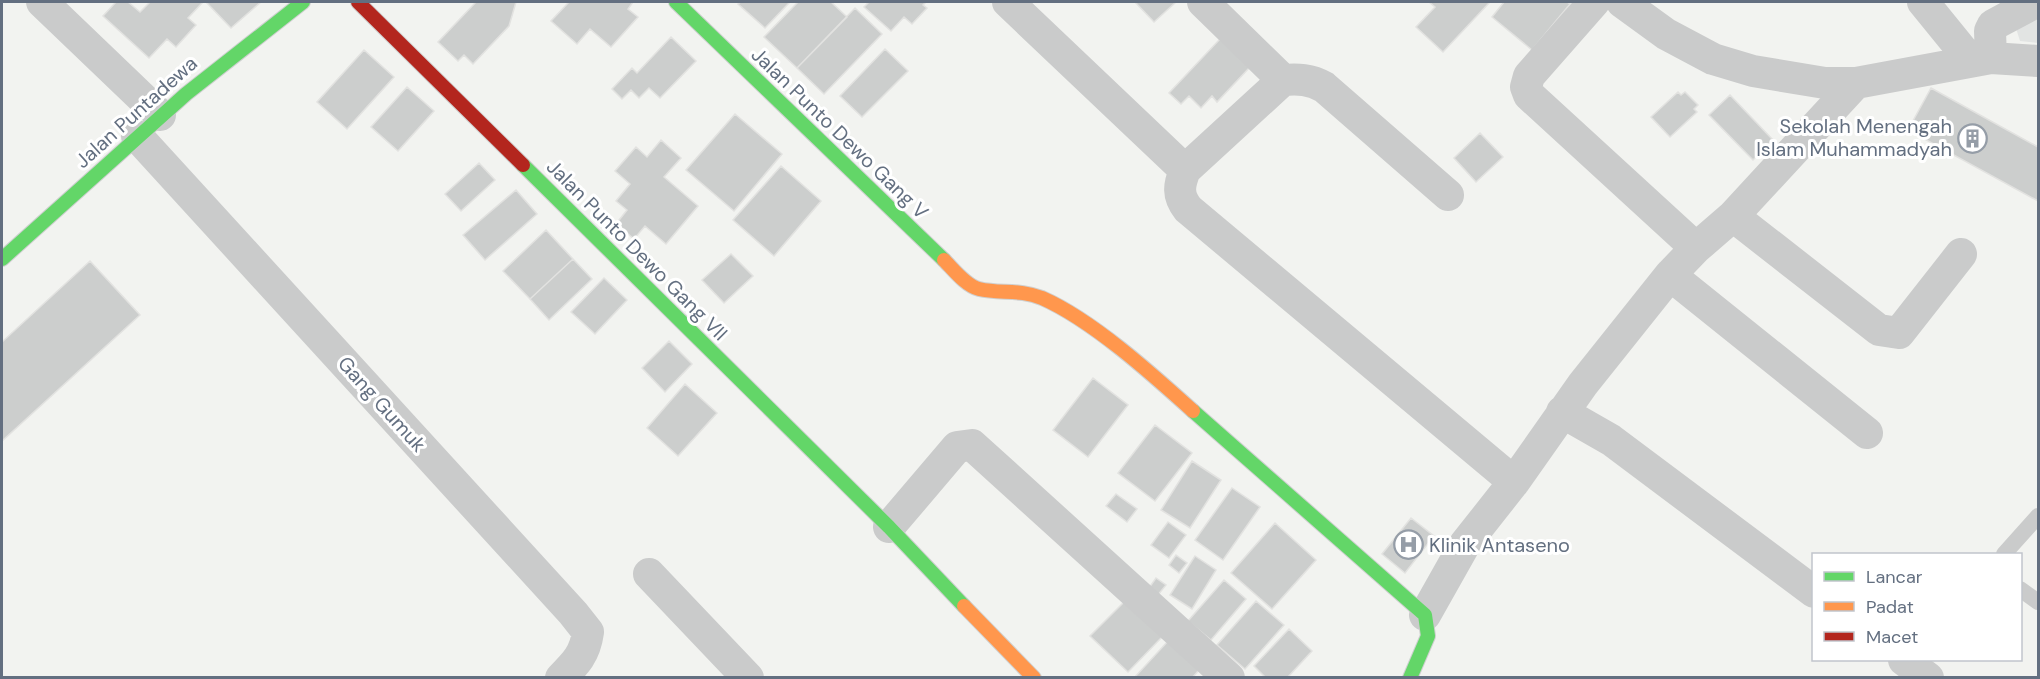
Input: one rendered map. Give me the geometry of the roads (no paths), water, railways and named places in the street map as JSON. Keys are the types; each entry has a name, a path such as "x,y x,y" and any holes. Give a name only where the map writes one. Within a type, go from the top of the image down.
{"street":[{"path":"42,2 160,115"},
{"name":"Jalan Puntadewa","path":"4,250 227,58 303,2"},
{"name":"Jalan Punto Dewo Gang VII","path":"358,2 889,526 1034,678"},
{"name":"Jalan Punto Dewo Gang V","path":"676,2 839,157 945,262 978,290 1012,290 1042,298 1078,319 1144,367 1425,615"},
{"path":"1008,2 1185,170"},
{"path":"1203,2 1283,80"},
{"path":"1594,2 1529,76 1526,87 1529,95 1696,248"},
{"path":"1923,2 1981,59"},
{"path":"1981,59 1993,26 2036,2"},
{"path":"1635,5 1666,34 1713,59 1753,71 1825,83 1857,83 1981,59 2038,61"},
{"path":"1448,195 1324,87 1306,80 1283,80 1185,170 1179,190 1181,200 1188,209 1514,482"},
{"path":"1410,678 1428,636 1425,615 1465,544 1514,482 1562,412 1670,275 1696,248 1733,216 1857,83"},
{"name":"Gang Gumuk","path":"137,136 588,632 586,648 579,661 561,678"},
{"path":"1733,216 1871,324 1888,333 1899,333 1960,254"},
{"path":"1670,275 1867,433"},
{"path":"1562,412 1611,440 1812,590"},
{"path":"889,526 957,447 972,445 1229,678"},
{"path":"649,574 748,678"},
{"path":"1905,661 1928,678"}],"lane":[{"path":"2006,553 2038,516"},
{"path":"2022,590 2038,602"}],"place":[{"name":"Sekolah Menengah Islam Muhammadyah","path":"1973,138"},
{"name":"Klinik Antaseno","path":"1408,545"}]}
